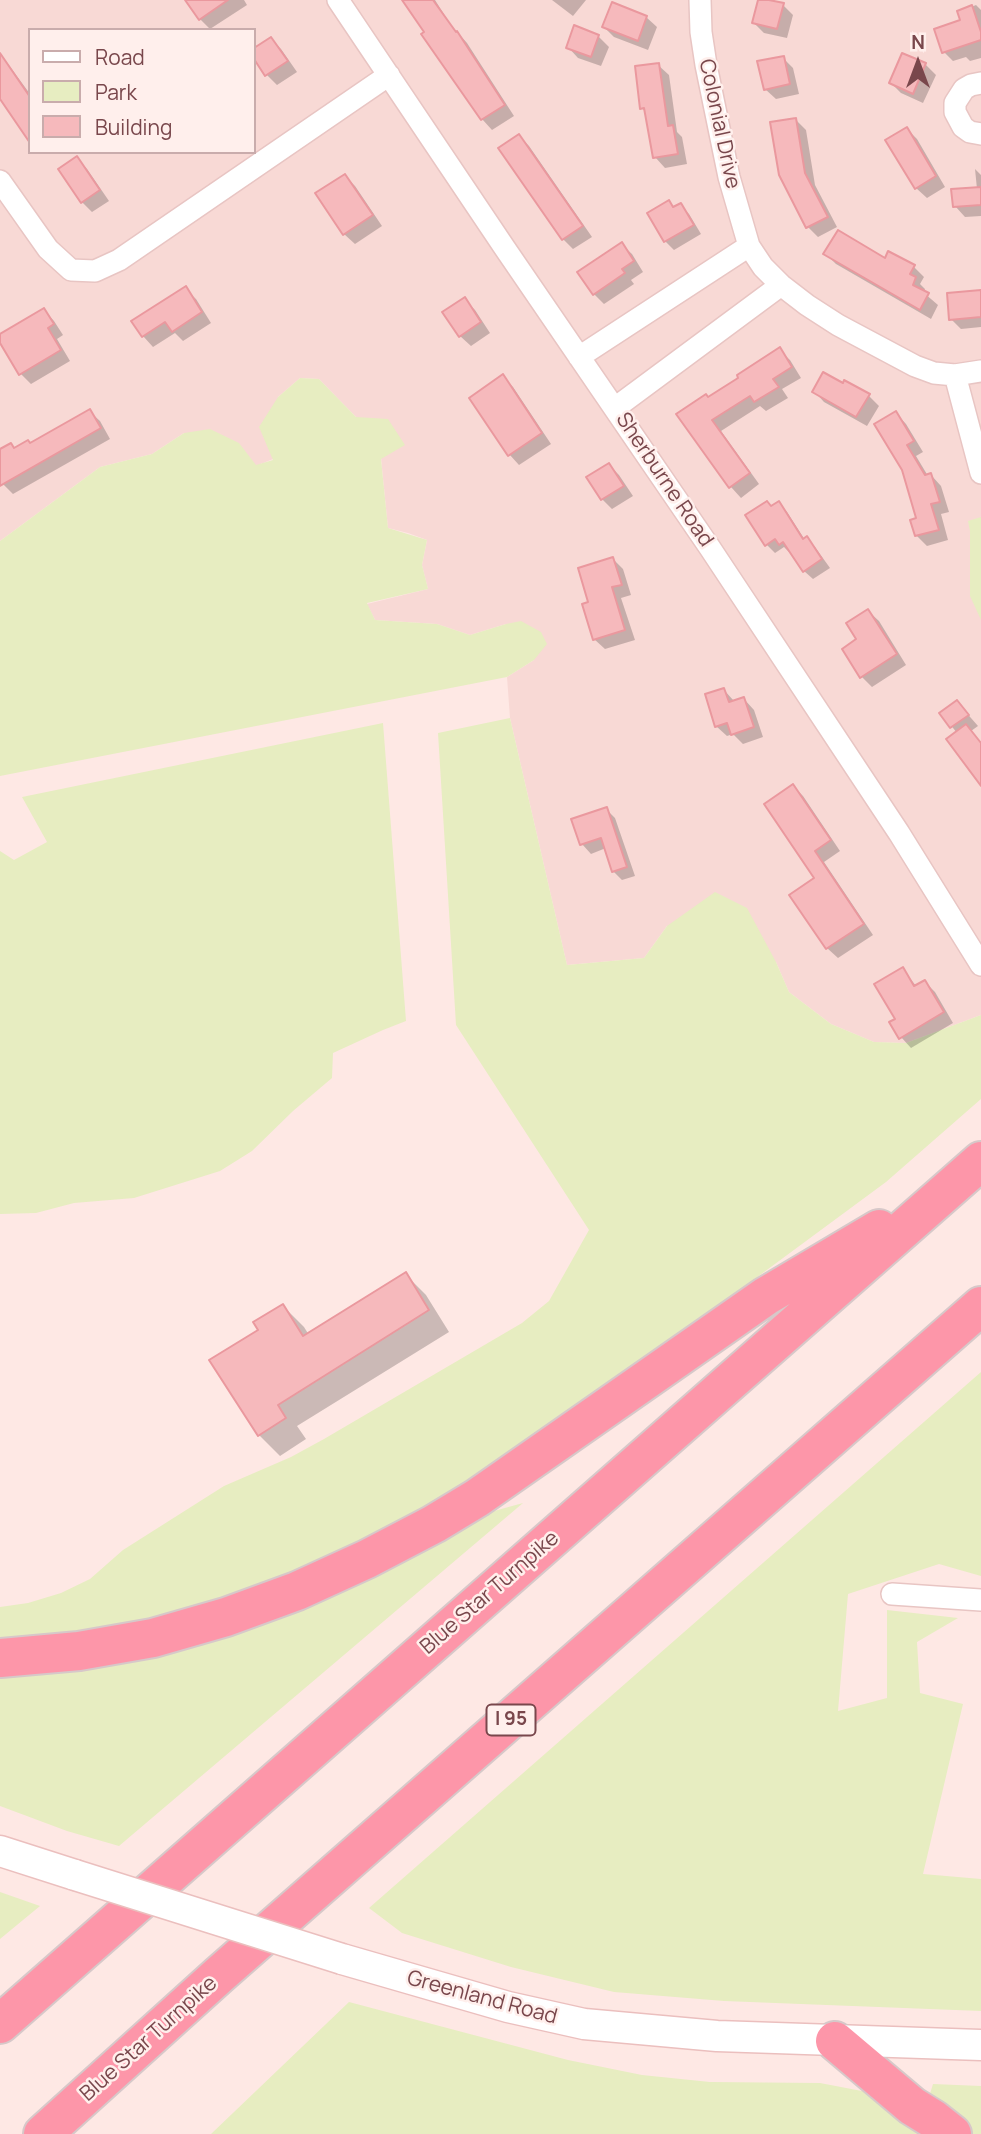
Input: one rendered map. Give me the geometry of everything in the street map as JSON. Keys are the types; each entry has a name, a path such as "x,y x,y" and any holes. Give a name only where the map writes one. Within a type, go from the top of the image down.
{"highway":[{"name":"Blue Star Turnpike","path":"5,2017 981,1161"},
{"path":"0,1658 79,1651 153,1638 226,1617 297,1591 367,1559 477,1498 766,1296 948,1190"},
{"name":"Blue Star Turnpike","path":"43,2134 229,1966 981,1307"},
{"path":"835,2041 912,2106 952,2134"}],"main road":[{"name":"Greenland Road","path":"0,1851 342,1959 508,2007 584,2024 717,2036 981,2045"}],"street":[{"name":"Sherburne Road","path":"338,0 899,832 981,965"},
{"name":"Colonial Drive","path":"700,0 701,32 729,177 749,246 763,267 781,285 838,325 915,366 934,373 955,375 981,371"},
{"path":"0,181 48,250 71,270 95,271 119,260 389,75"},
{"path":"981,83 964,89 955,103 955,112 963,127 970,132 981,134"},
{"path":"579,357 749,246"},
{"path":"615,408 781,285"},
{"path":"955,375 981,473"},
{"path":"892,1594 981,1600"}],"shaded area":[{"path":"0,0 981,0 981,1015 906,1043 874,1042 831,1024 789,992 776,962 667,926 644,958 567,965 510,718 507,677 534,660 506,624 470,635 437,624 375,620 367,604 428,589 422,565 427,540 388,528 381,458 356,417 319,379 300,378 278,397 273,459 256,466 238,443 184,433 152,454 100,467 0,541"}],"green space":[{"path":"300,378 319,379 356,417 388,419 405,445 381,459 388,528 427,540 422,565 428,589 367,603 375,620 437,624 470,635 521,621 541,632 547,644 534,660 507,677 0,776 0,541 100,467 152,454 184,433 210,429 239,443 256,465 273,460 259,427 278,397"},
{"path":"981,517 981,620 970,596 968,521"},
{"path":"510,718 567,965 644,958 667,926 715,892 747,908 789,992 831,1024 874,1042 906,1043 981,1015 981,1099 886,1182 646,1363 462,1495 225,1608 0,1646 0,1607 28,1603 61,1593 90,1579 123,1550 224,1486 291,1457 324,1439 522,1323 549,1301 589,1230 456,1025 438,733"},
{"path":"383,723 406,1021 333,1053 332,1078 252,1151 220,1171 134,1198 74,1203 36,1213 0,1214 0,851 14,860 47,842 22,797"},
{"path":"981,1372 981,1576 939,1564 848,1594 838,1711 887,1698 887,1610 958,1618 917,1642 920,1693 963,1704 923,1874 981,1879 981,2011 724,2001 614,1992 511,1967 402,1933 369,1908"},
{"path":"523,1503 119,1846 67,1831 0,1806 0,1666 29,1665 476,1516"},
{"path":"0,1892 40,1906 0,1939"},
{"path":"349,2002 568,2060 642,2075 710,2082 820,2083 867,2092 936,2134 211,2134"},
{"path":"933,2084 981,2086 981,2134 972,2134 950,2112 929,2097"}],"building":[{"path":"185,0 228,0 199,20"},
{"path":"402,0 433,0 457,31 505,105 481,120 421,34 424,32"},
{"path":"758,0 784,3 777,29 752,23"},
{"path":"612,2 647,16 638,41 602,27"},
{"path":"972,5 981,40 942,53 934,29 960,20 957,11"},
{"path":"574,25 599,35 591,57 566,48"},
{"path":"271,37 288,61 265,76 256,62 256,47"},
{"path":"0,53 28,94 28,140 0,99"},
{"path":"902,53 926,63 913,94 889,83"},
{"path":"784,56 790,84 764,90 757,61"},
{"path":"659,63 668,126 673,125 678,154 653,158 644,108 640,109 635,66"},
{"path":"796,118 805,173 828,217 806,228 779,175 770,122"},
{"path":"907,127 936,176 915,189 885,140"},
{"path":"519,134 583,226 562,240 498,148"},
{"path":"77,156 100,190 81,203 58,169"},
{"path":"345,174 373,215 343,235 315,193"},
{"path":"981,187 981,205 953,207 951,189"},
{"path":"669,200 673,207 681,203 694,225 664,242 647,213"},
{"path":"838,230 885,258 888,251 915,265 910,274 916,277 913,285 929,293 920,310 823,254"},
{"path":"622,242 634,261 622,269 625,273 593,295 577,272"},
{"path":"186,286 202,312 172,332 165,322 142,337 131,321"},
{"path":"981,290 981,317 949,320 947,293"},
{"path":"465,297 481,322 459,337 442,312"},
{"path":"44,308 54,324 48,328 61,350 19,375 0,343 0,334"},
{"path":"780,347 792,367 773,379 779,387 754,402 750,396 712,420 750,473 729,488 676,414 706,394 708,397 738,378 737,375"},
{"path":"823,372 870,394 856,417 812,392"},
{"path":"503,374 542,433 508,456 469,398"},
{"path":"90,409 101,428 0,486 0,449 11,443 14,448 28,440 30,443"},
{"path":"896,411 914,441 907,445 925,475 931,473 940,502 931,504 939,530 915,536 910,520 916,518 902,470 874,424"},
{"path":"609,463 624,486 601,500 586,477"},
{"path":"767,501 771,506 779,501 803,539 807,536 822,559 803,572 783,542 779,545 775,539 765,546 745,515"},
{"path":"613,557 622,585 612,587 625,630 593,640 582,604 588,602 578,568"},
{"path":"868,609 897,654 860,678 842,649 856,639 846,623"},
{"path":"724,688 729,702 744,697 754,727 731,735 727,723 715,727 705,694"},
{"path":"957,700 969,715 950,728 939,713"},
{"path":"966,724 981,743 981,786 946,739"},
{"path":"793,784 831,840 815,851 864,924 826,949 789,895 814,878 764,804"},
{"path":"607,807 627,867 612,872 601,838 580,845 571,819"},
{"path":"903,967 914,986 925,980 944,1012 899,1039 889,1022 895,1019 874,984"},
{"path":"406,1272 429,1310 278,1405 286,1418 258,1436 209,1360 258,1330 253,1322 283,1304 303,1336"}]}
